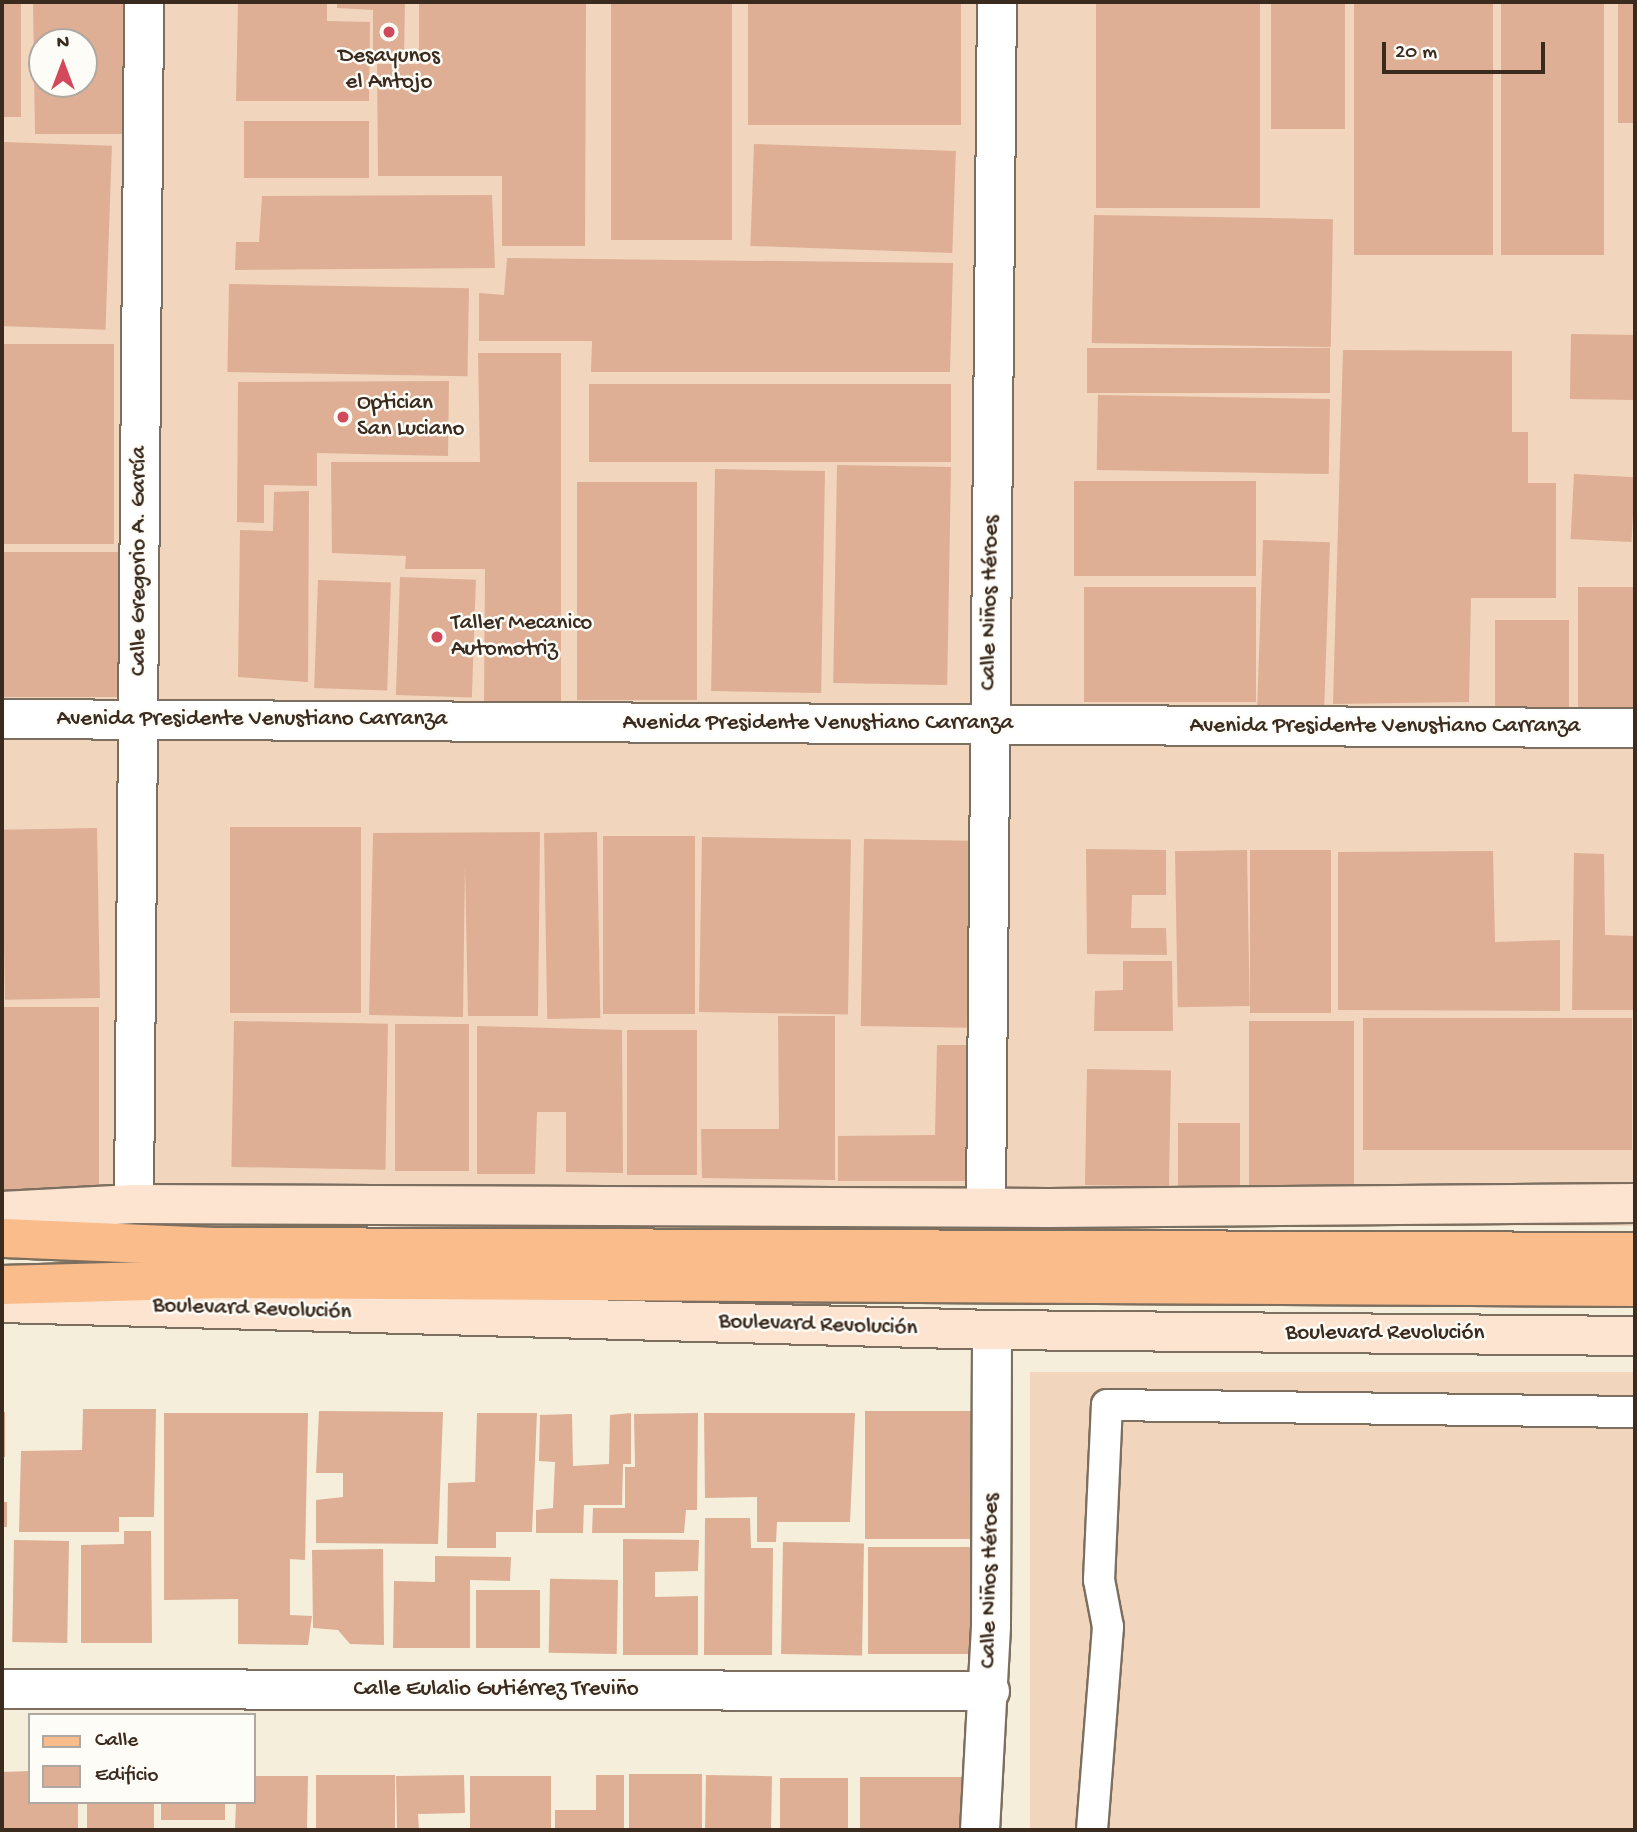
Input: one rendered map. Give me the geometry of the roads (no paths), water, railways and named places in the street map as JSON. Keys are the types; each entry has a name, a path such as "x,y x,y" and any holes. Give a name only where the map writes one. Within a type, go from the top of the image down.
{"main road":[{"path":"2,1211 134,1204 1635,1203"},
{"name":"Boulevard Revolución","path":"2,1238 216,1263 1635,1287"},
{"name":"Boulevard Revolución","path":"2,1285 216,1263 1635,1252"},
{"name":"Boulevard Revolución","path":"2,1303 992,1331 1635,1336"}],"street":[{"name":"Calle Gregorio A. García","path":"134,1204 144,2"},
{"name":"Calle Niños Héroes","path":"986,1205 997,2"},
{"name":"Avenida Presidente Venustiano Carranza","path":"2,719 1635,728"},
{"name":"Calle Niños Héroes","path":"980,1830 990,1691 992,1331"},
{"name":"Calle Eulalio Gutiérrez Treviño","path":"2,1689 990,1691"}],"lane":[{"path":"1093,1830 1108,1627 1099,1580 1107,1405 1635,1412"}],"place":[{"name":"Desayunos el Antojo","path":"389,32"},
{"name":"Optician San Luciano","path":"343,417"},
{"name":"Taller Mecanico Automotriz","path":"437,637"}]}
